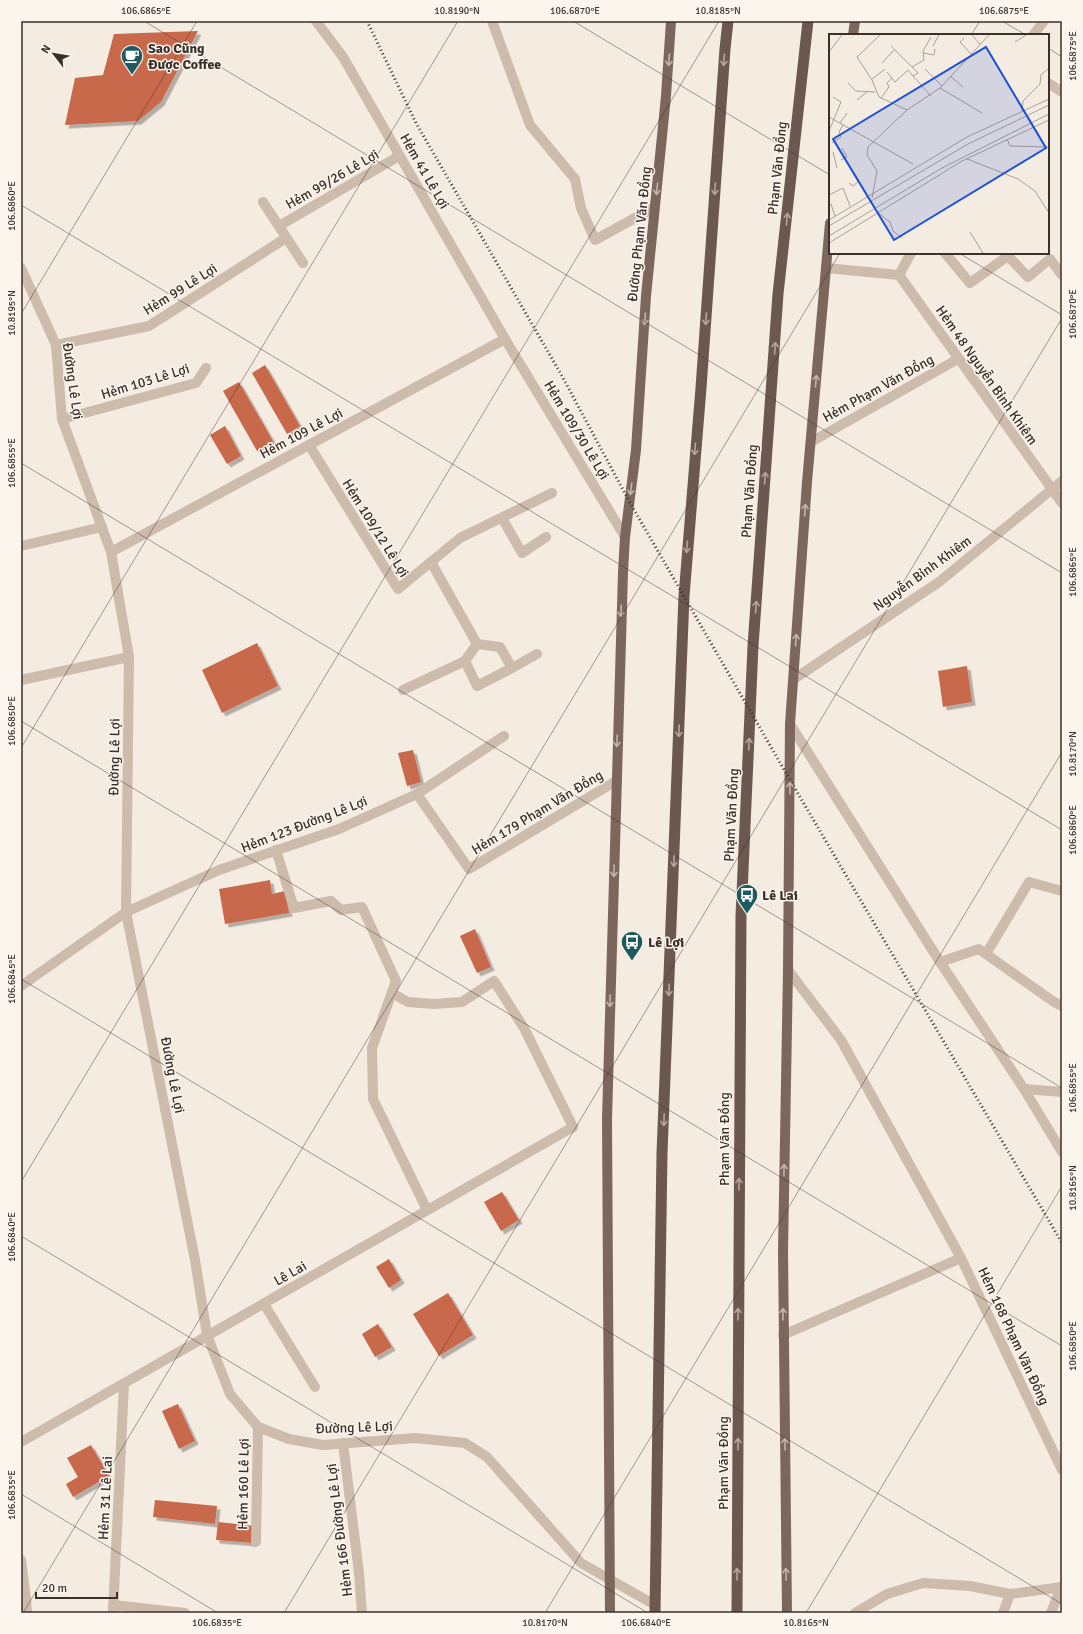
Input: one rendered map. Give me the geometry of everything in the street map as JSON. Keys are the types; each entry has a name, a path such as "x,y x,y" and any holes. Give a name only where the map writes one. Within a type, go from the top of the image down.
{"highway":[{"path":"655,1609 662,1154 684,596 728,21"},
{"name":"Phạm Văn Đồng","path":"737,1613 741,916 753,646 778,302 808,21"}],"main road":[{"name":"Đường Phạm Văn Đồng","path":"625,537 636,450 646,296 666,96 671,21"},
{"path":"853,34 855,21"},
{"path":"787,1613 783,1235 788,970 790,724 811,442 829,234"},
{"path":"610,1613 607,1119 616,781 625,537"}],"street":[{"name":"Hẻm 41 Lê Lợi","path":"316,21 343,57 505,338"},
{"path":"492,21 530,125 575,179 581,208 595,240 655,208"},
{"path":"1033,34 1044,21"},
{"path":"1049,84 1062,92"},
{"name":"Hẻm 99/26 Lê Lợi","path":"279,226 399,156"},
{"path":"263,202 303,263"},
{"name":"Hẻm 99 Lê Lợi","path":"56,345 149,326 286,238"},
{"path":"826,268 899,275 910,254"},
{"path":"946,254 970,283 1008,256 1028,277 1050,259 1062,275"},
{"name":"Đường Lê Lợi","path":"21,268 56,345 62,419 111,552 129,657 126,912 195,1260 207,1335 230,1394 258,1427 289,1438 323,1445 415,1438 465,1444 487,1457 581,1563 655,1609"},
{"name":"Hẻm 48 Nguyễn Bỉnh Khiêm","path":"899,275 1062,503"},
{"name":"Hẻm 109 Lê Lợi","path":"111,552 505,338"},
{"name":"Hẻm 109/30 Lê Lợi","path":"505,338 625,537"},
{"name":"Hẻm Phạm Văn Đồng","path":"811,442 958,359"},
{"name":"Hẻm 103 Lê Lợi","path":"62,419 196,383 206,368"},
{"name":"Hẻm 109/12 Lê Lợi","path":"309,445 398,589 460,538 552,493"},
{"name":"Nguyễn Bỉnh Khiêm","path":"794,679 939,582 1062,481"},
{"path":"502,518 522,553 546,537"},
{"path":"21,546 102,527"},
{"name":"Hẻm 109/12 Lê Lợi","path":"431,562 477,644"},
{"path":"403,690 465,661 477,644 500,647 512,668"},
{"path":"465,661 477,686 537,654"},
{"path":"21,680 129,657"},
{"path":"790,724 940,962 1024,1089 1062,1152"},
{"name":"Hẻm 123 Đường Lê Lợi","path":"21,986 126,912 220,870 339,829 417,794 504,736"},
{"name":"Hẻm 179 Phạm Văn Đồng","path":"417,794 469,869 616,781"},
{"path":"276,850 294,908 332,901 341,910 362,907 396,981 372,1048 373,1099 427,1210"},
{"path":"986,954 1029,882 1062,891"},
{"path":"940,962 979,949 1054,1002 1062,1006"},
{"name":"Hẻm 168 Phạm Văn Đồng","path":"788,970 841,1040 894,1135 961,1258 1062,1470"},
{"name":"Lê Lai","path":"21,1442 573,1127 524,1028 494,981 462,1002 434,1004 408,1002 392,993"},
{"path":"1024,1089 1062,1092"},
{"name":"Hẻm 168 Phạm Văn Đồng","path":"783,1335 961,1258"},
{"path":"264,1304 315,1387"},
{"name":"Hẻm 31 Lê Lai","path":"113,1609 124,1384"},
{"name":"Hẻm 160 Lê Lợi","path":"256,1542 258,1427"},
{"name":"Hẻm 166 Đường Lê Lợi","path":"343,1443 359,1573 362,1613"},
{"path":"21,1560 27,1613"},
{"path":"855,1613 887,1594 923,1583 970,1586 1010,1594 1061,1587 1051,1613"},
{"path":"1003,1613 1010,1594"},
{"path":"113,1609 185,1613"}],"building":[{"name":"Sao Cũng Được Coffee","path":"198,31 161,102 138,121 65,125 75,78 103,75 114,34"},
{"path":"265,365 300,426 287,434 252,373"},
{"path":"239,382 273,441 257,451 223,391"},
{"path":"225,426 241,456 227,464 210,435"},
{"path":"257,643 278,686 222,713 202,670"},
{"path":"967,666 972,702 943,707 938,671"},
{"path":"413,750 421,782 407,786 398,753"},
{"path":"270,880 272,894 285,891 289,913 225,924 219,889"},
{"path":"475,929 491,967 477,973 460,936"},
{"path":"502,1192 519,1220 501,1231 484,1202"},
{"path":"389,1259 401,1280 389,1288 376,1267"},
{"path":"448,1293 473,1335 439,1356 413,1314"},
{"path":"378,1324 392,1347 375,1357 362,1334"},
{"path":"178,1404 195,1441 179,1449 162,1411"},
{"path":"91,1445 109,1476 73,1497 66,1484 78,1477 67,1458"},
{"path":"155,1500 217,1506 215,1524 153,1517"},
{"path":"218,1522 255,1526 253,1543 216,1540"}],"railway":[{"path":"367,21 416,123 562,376 629,501 790,780 1062,1243"}],"place":[{"name":"Sao Cũng Được Coffee","path":"132,76"},
{"name":"Lê Lai","path":"747,914"},
{"name":"Lê Lợi","path":"632,962"}]}
